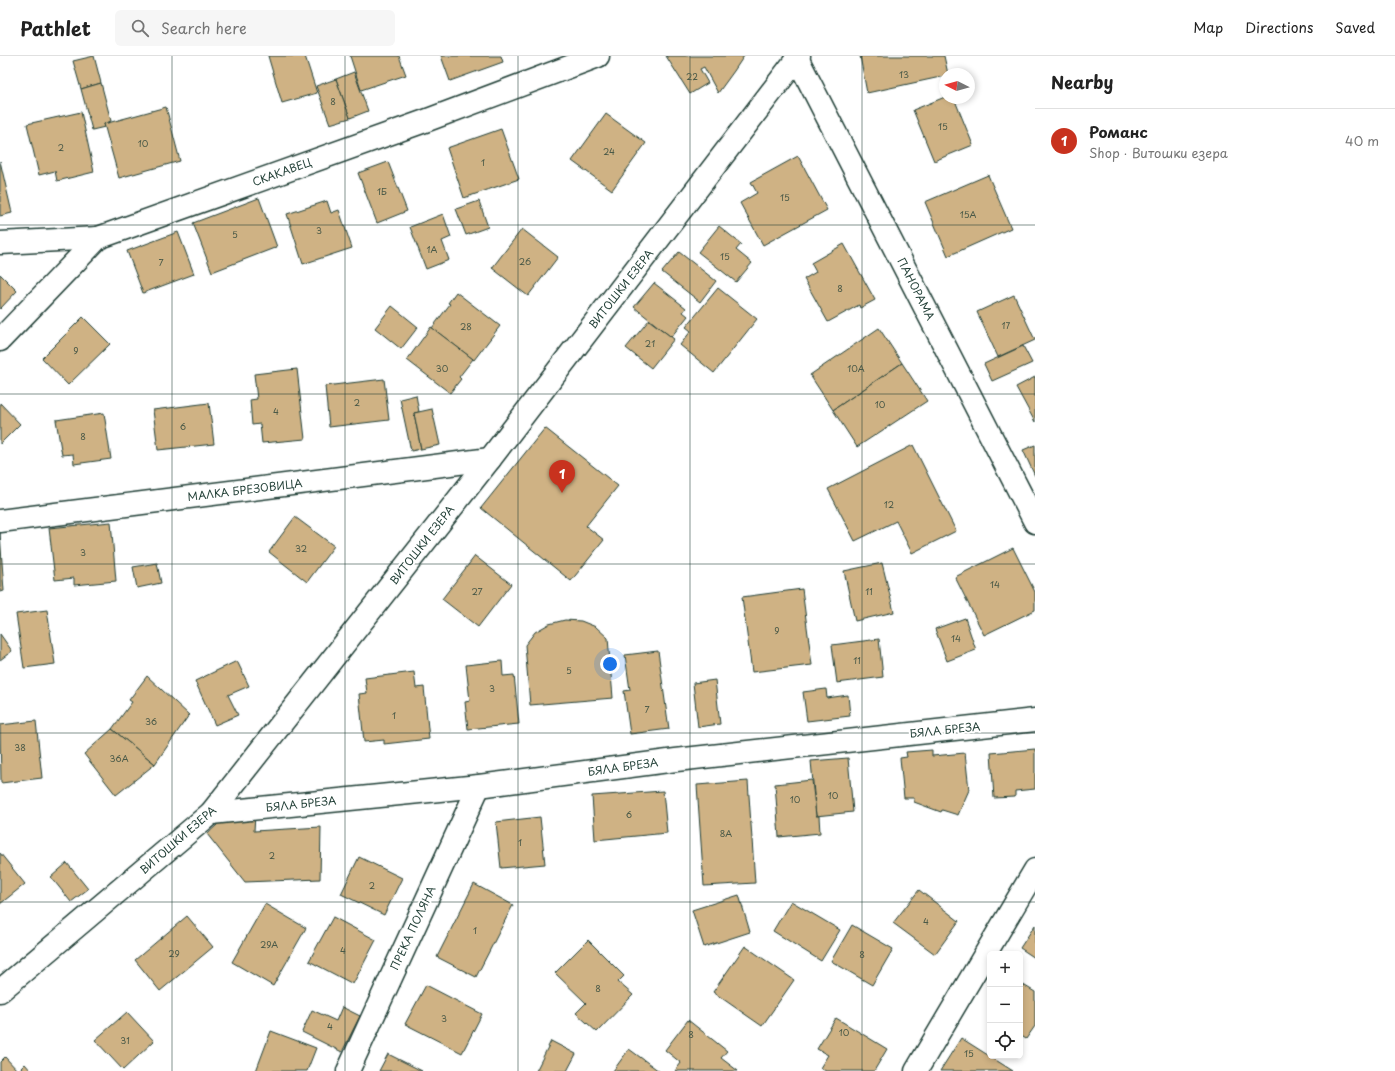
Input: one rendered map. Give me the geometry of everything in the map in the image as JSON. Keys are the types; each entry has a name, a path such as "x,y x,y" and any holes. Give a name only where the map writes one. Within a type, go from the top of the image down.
{"street":[{"name":"СКАКАВЕЦ","path":"0,340 98,238 425,121 598,56"},
{"name":"ВИТОШКИ ЕЗЕРА","path":"0,991 211,814 490,459 798,57"},
{"name":"ПАНОРАМА","path":"798,57 1035,522"},
{"path":"0,243 98,238"},
{"name":"МАЛКА БРЕЗОВИЦА","path":"0,521 490,459"},
{"name":"БЯЛА БРЕЗА","path":"211,814 479,786 676,760 1035,720"},
{"name":"ПРЕКА ПОЛЯНА","path":"348,1071 479,786"},
{"path":"916,1071 1035,870"}],"building":[{"path":"94,56 101,83 81,89 73,61"},
{"path":"268,56 305,56 317,93 282,103"},
{"path":"350,56 399,56 406,75 361,90"},
{"path":"441,56 501,56 503,62 450,81"},
{"path":"666,56 744,56 718,93 704,67 700,69 708,83 690,94"},
{"path":"860,56 944,56 947,68 939,68 939,77 867,93"},
{"path":"354,72 368,111 350,118 336,79"},
{"path":"336,79 350,118 330,124 316,86"},
{"path":"101,83 111,121 104,124 105,127 92,130 81,89"},
{"path":"939,99 939,104 956,104 973,145 934,161 913,110"},
{"path":"166,107 180,161 119,178 104,124"},
{"path":"81,112 94,172 57,181 55,171 39,175 27,124"},
{"path":"606,114 646,143 612,190 572,161"},
{"path":"501,129 519,179 464,198 447,148"},
{"path":"798,156 827,210 763,245 740,203 757,193 751,182"},
{"path":"0,161 12,213 0,216"},
{"path":"388,162 407,211 377,223 358,173"},
{"path":"988,175 1011,228 948,256 925,202"},
{"path":"259,198 277,247 212,272 193,223"},
{"path":"327,201 331,213 339,210 352,248 303,264 287,214"},
{"path":"479,201 488,227 466,235 456,209"},
{"path":"443,214 451,237 442,241 449,260 426,269 410,227"},
{"path":"719,226 741,244 736,250 752,263 736,282 698,252"},
{"path":"522,229 558,257 528,296 492,268"},
{"path":"178,232 194,274 143,293 127,251"},
{"path":"844,244 875,300 860,308 859,305 828,322 804,279 816,272 811,263"},
{"path":"679,252 716,281 700,302 662,272"},
{"path":"0,274 17,291 0,309"},
{"path":"654,283 686,308 683,312 688,316 671,337 634,307"},
{"path":"718,288 757,319 714,373 680,345 691,331 686,327"},
{"path":"456,292 500,326 474,360 432,328 450,304 448,303"},
{"path":"1014,295 1035,340 998,357 977,312"},
{"path":"392,306 418,327 401,349 375,328"},
{"path":"83,317 110,344 68,385 42,358"},
{"path":"649,320 674,339 651,368 626,348"},
{"path":"431,327 473,359 459,377 461,379 450,393 407,360"},
{"path":"879,328 902,363 833,410 810,375"},
{"path":"1023,346 1032,363 992,381 984,364"},
{"path":"902,363 927,401 857,447 833,410"},
{"path":"297,369 305,439 262,443 260,424 252,425 250,400 257,399 254,374"},
{"path":"1035,377 1035,422 1016,387"},
{"path":"384,379 389,420 329,427 325,386"},
{"path":"416,395 419,412 414,413 421,449 411,451 400,399"},
{"path":"0,403 20,424 0,444"},
{"path":"209,403 214,444 158,450 153,410"},
{"path":"432,409 440,445 421,449 414,413"},
{"path":"104,413 111,459 74,464 73,454 62,455 56,420"},
{"path":"545,428 618,486 586,526 604,540 571,581 481,508"},
{"path":"913,445 956,531 912,553 896,521 855,541 828,489"},
{"path":"1035,445 1035,476 1023,450"},
{"path":"295,517 334,546 307,582 269,552"},
{"path":"111,522 116,581 74,585 74,578 55,580 49,528"},
{"path":"0,533 4,591 0,592"},
{"path":"1013,548 1035,592 1035,610 984,635 955,577"},
{"path":"475,556 511,584 478,627 442,599"},
{"path":"157,563 161,583 137,588 133,567"},
{"path":"882,563 894,612 855,621 844,571"},
{"path":"802,589 812,665 752,672 742,597"},
{"path":"47,610 55,664 24,668 16,614"},
{"path":"965,618 976,650 947,661 935,629"},
{"path":"565,620 581,621 596,627 608,638 613,698 530,705 525,645 535,632 549,624"},
{"path":"0,634 12,651 0,660"},
{"path":"879,639 883,677 837,683 832,645"},
{"path":"658,651 669,729 630,734 624,691 630,690 625,655"},
{"path":"237,661 249,686 228,695 238,715 215,725 195,681"},
{"path":"502,661 503,676 514,675 519,724 468,729 465,702 470,701 466,665"},
{"path":"414,672 416,688 424,687 429,739 384,744 384,740 364,742 359,694 367,693 365,678"},
{"path":"147,676 189,715 155,764 112,729 132,702 129,700"},
{"path":"715,680 720,724 698,727 693,683"},
{"path":"826,689 827,698 848,695 850,716 807,721 803,692"},
{"path":"36,721 42,778 1,783 0,725"},
{"path":"112,729 155,764 116,795 84,754"},
{"path":"1035,749 1035,789 1015,791 1015,797 994,798 991,753"},
{"path":"932,750 932,756 965,753 969,790 958,815 942,810 941,812 914,802 914,798 904,798 900,758 907,757 906,752"},
{"path":"848,758 853,812 816,816 811,761"},
{"path":"812,780 816,816 819,816 820,833 779,837 775,784"},
{"path":"748,781 755,883 704,886 697,785"},
{"path":"663,791 667,833 595,840 592,796"},
{"path":"255,814 254,831 321,827 320,879 245,882 207,834 228,815"},
{"path":"540,817 545,864 501,868 496,822"},
{"path":"0,853 25,884 0,904"},
{"path":"359,857 402,878 384,915 341,894"},
{"path":"67,863 88,889 71,902 51,877"},
{"path":"474,884 513,905 476,977 437,957"},
{"path":"919,890 959,921 935,954 893,923"},
{"path":"739,895 750,932 704,947 692,910"},
{"path":"791,901 840,930 821,961 773,931"},
{"path":"265,904 306,928 273,986 232,962"},
{"path":"187,916 213,947 160,991 135,960"},
{"path":"333,917 376,940 353,984 309,961"},
{"path":"852,925 893,949 872,985 831,961"},
{"path":"1035,925 1035,958 1020,948"},
{"path":"588,940 624,976 618,982 633,995 597,1032 576,1013 586,1003 555,973"},
{"path":"745,946 794,980 762,1026 713,992"},
{"path":"426,985 482,1014 462,1053 405,1024"},
{"path":"1023,985 1035,992 1035,1026 1026,1039 1023,1037"},
{"path":"342,1007 360,1016 342,1052 302,1032 312,1010 336,1021"},
{"path":"127,1012 154,1041 123,1070 95,1040"},
{"path":"836,1018 887,1049 874,1071 826,1071 820,1068 828,1055 817,1049"},
{"path":"688,1020 727,1051 721,1058 738,1071 675,1071 681,1063 665,1050"},
{"path":"271,1031 316,1048 307,1071 256,1071"},
{"path":"961,1038 987,1054 987,1059 994,1059 1013,1071 940,1071"},
{"path":"551,1041 576,1054 567,1071 536,1071"},
{"path":"629,1049 659,1071 613,1071"},
{"path":"388,1054 422,1071 379,1071"},
{"path":"5,1057 18,1071 0,1071 0,1062"},
{"path":"25,1064 31,1071 18,1071"}],"place":[{"name":"Романс","path":"562,493"}]}
